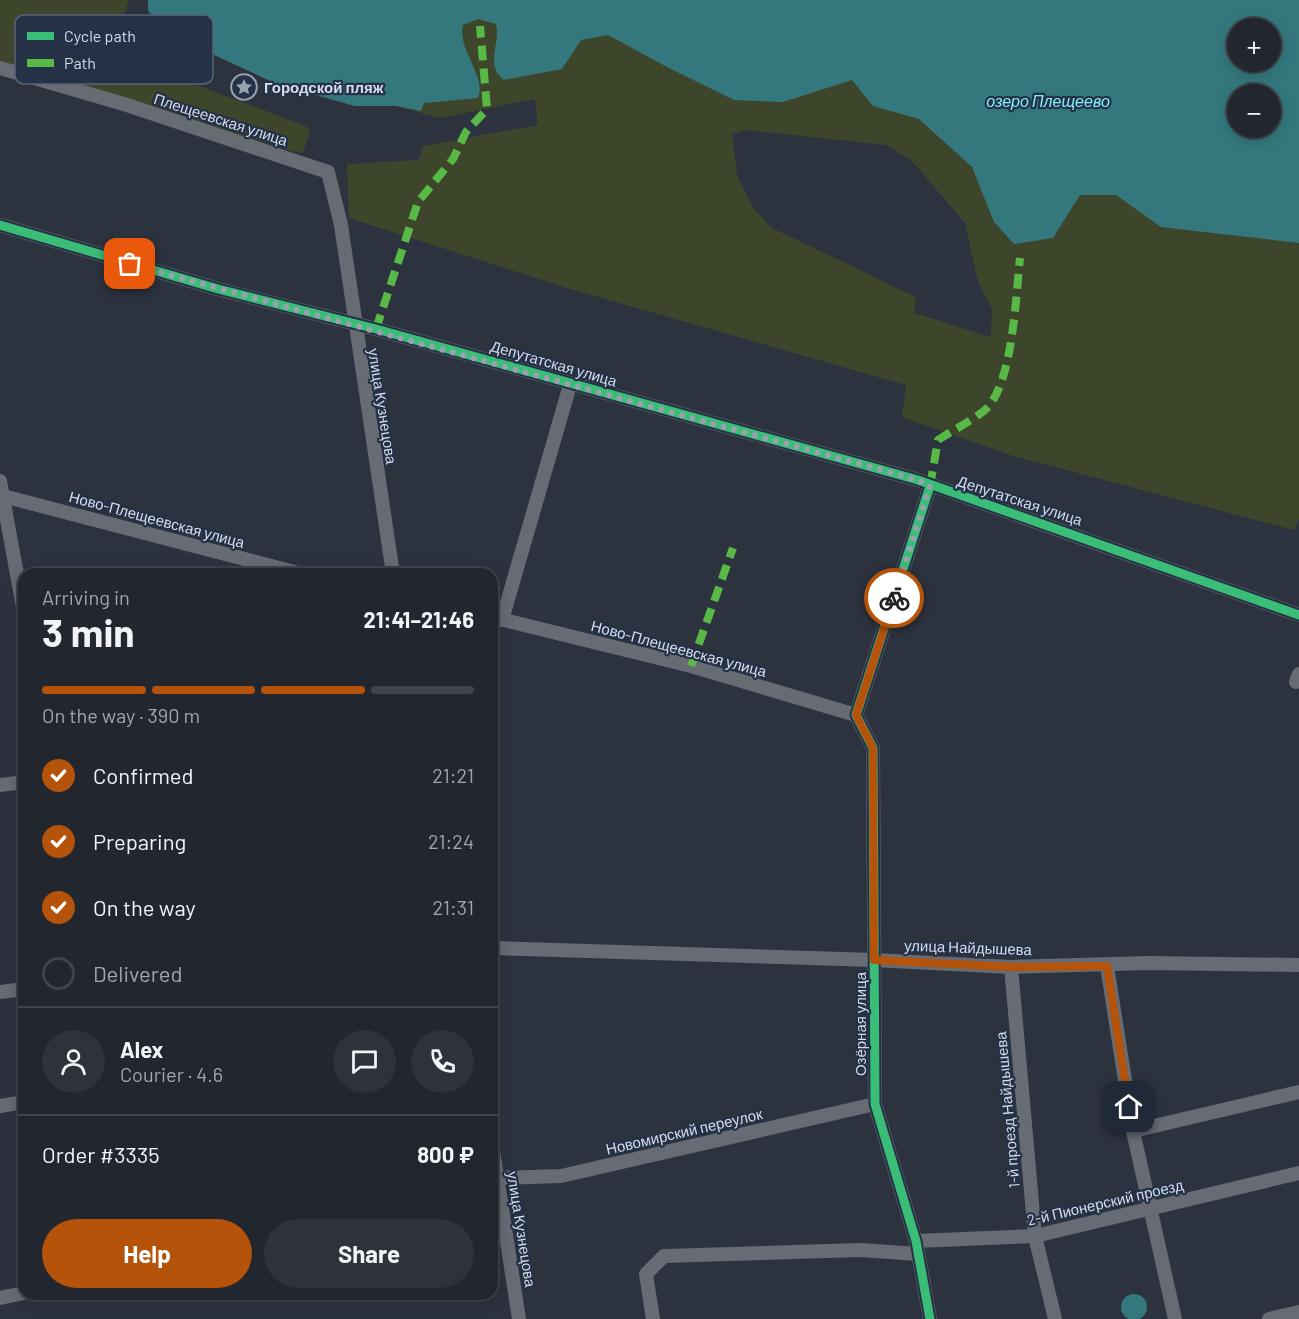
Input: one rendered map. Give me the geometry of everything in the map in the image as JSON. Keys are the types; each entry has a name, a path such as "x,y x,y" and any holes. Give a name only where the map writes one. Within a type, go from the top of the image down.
{"street":[{"name":"Плещеевская улица","path":"0,68 15,72"},
{"name":"Плещеевская улица","path":"55,84 127,105 328,172"},
{"name":"улица Кузнецова","path":"328,172 341,225 354,326 392,568"},
{"name":"Депутатская улица","path":"0,225 218,289 354,326 376,329 930,486 1107,545 1299,615"},
{"path":"498,616 570,385"},
{"path":"0,482 18,580"},
{"path":"856,715 930,486"},
{"name":"Ново-Плещеевская улица","path":"3,496 279,568"},
{"name":"Ново-Плещеевская улица","path":"498,619 691,666 856,715"},
{"name":"Озёрная улица","path":"856,715 873,748 875,1104 917,1248 930,1319"},
{"path":"0,785 18,783"},
{"name":"улица Найдышева","path":"498,948 874,960 1011,967 1149,963 1299,965"},
{"path":"1107,966 1133,1131 1175,1319"},
{"name":"1-й проезд Найдышева","path":"1011,967 1035,1236 1055,1319"},
{"path":"0,992 18,989"},
{"path":"1133,1131 1299,1092"},
{"path":"0,1106 18,1103"},
{"name":"Новомирский переулок","path":"498,1178 561,1176 875,1104"},
{"name":"2-й Пионерский проезд","path":"653,1319 646,1274 664,1256 917,1248 1035,1236 1299,1173"},
{"name":"улица Кузнецова","path":"498,1212 519,1319"},
{"path":"0,1298 18,1294"},
{"path":"1269,1319 1299,1312"}],"shaded area":[{"path":"0,0 129,0 124,15 15,15 15,69 0,65"},
{"path":"148,0 1299,0 1299,519 1294,530 1013,456 902,417 906,385 567,288 349,218 347,164 419,160 423,146 538,125 535,99 440,118 396,106 355,106 277,84 213,55 213,15 150,15","holes":["745,130 887,145 912,161 965,223 978,282 992,309 991,337 914,313 916,297 772,228 753,208 737,175 732,134"]},
{"path":"65,84 194,84 306,126 310,132 304,150 300,153"}],"water":[{"name":"озеро Плещеево","path":"148,0 1299,0 1299,243 1161,227 1116,195 1080,195 1053,238 1014,244 994,222 972,167 919,119 873,106 852,80 783,102 734,100 608,35 581,40 562,69 504,80 498,74 494,61 496,24 478,19 463,25 462,34 479,81 478,98 424,103 421,111 396,106 355,106 277,84 213,55 213,15 151,15 148,10"},
{"path":"1134,1294 1143,1298 1147,1307 1143,1316 1134,1320 1125,1316 1121,1307 1125,1298"}],"marked path":[{"path":"376,329 418,202 453,159 466,132 487,109 480,26"},
{"path":"930,486 938,440 985,410 1002,381 1015,315 1020,258"},
{"path":"691,666 733,548"}],"cycle path":[{"path":"0,225 218,289 376,329 918,480 1299,615"},
{"path":"930,486 856,715 873,748 875,1104 916,1241 930,1319"}],"way so far":[{"path":"130,264 354,326 376,329 570,385 918,480 930,486 894,598"}],"place":[{"name":"Городской пляж","path":"244,87"}],"route":[{"path":"894,598 856,715 873,748 874,960 1011,967 1107,966 1129,1107"}]}
